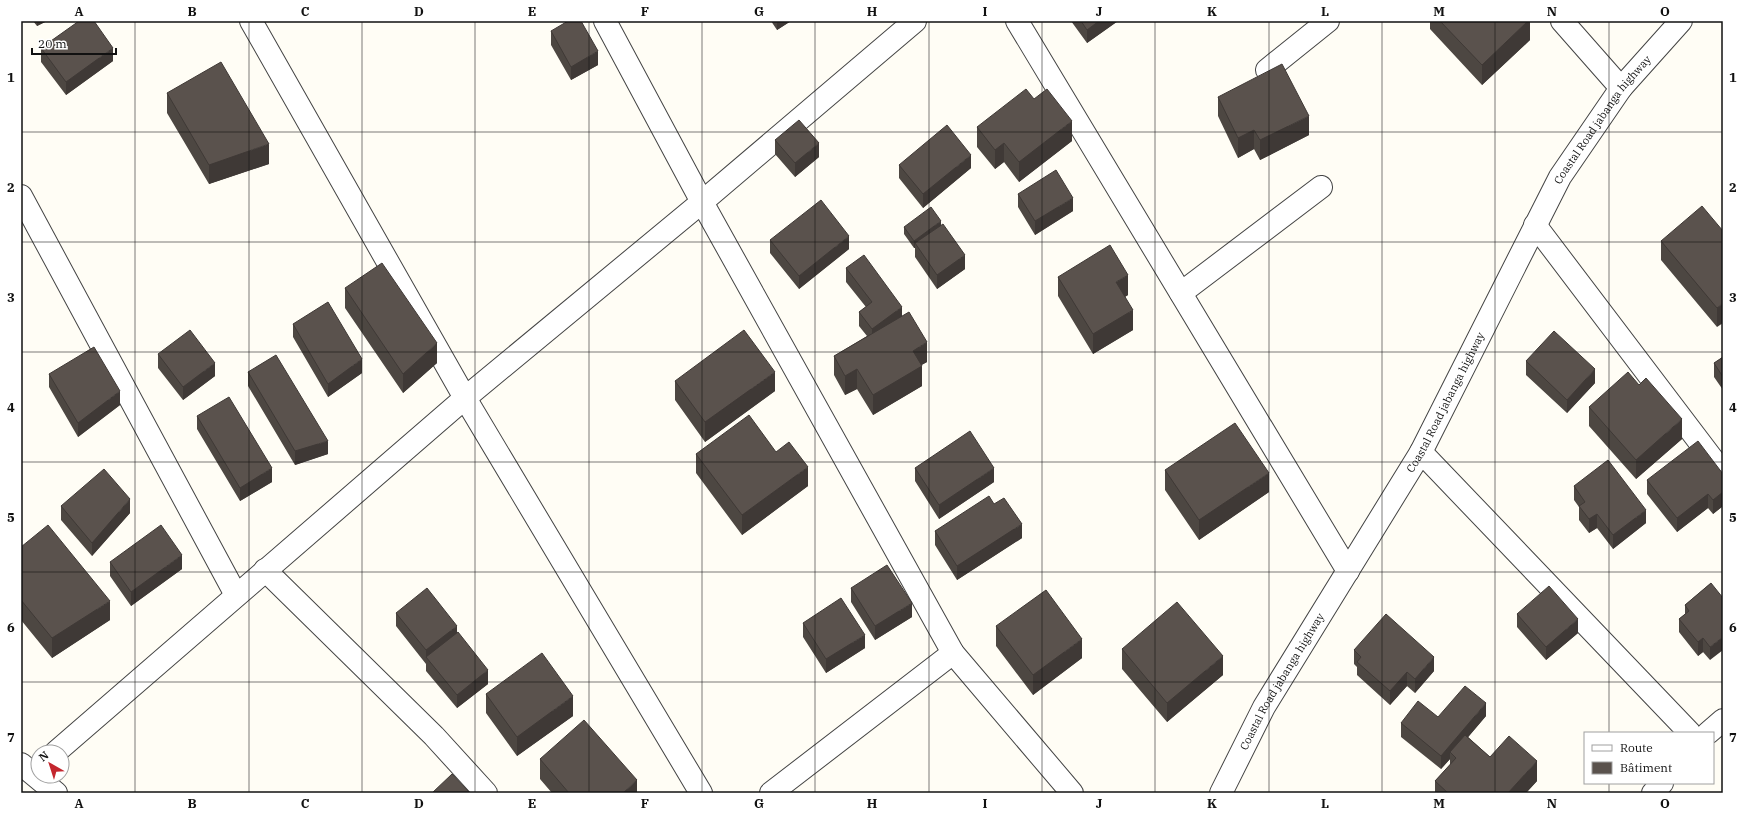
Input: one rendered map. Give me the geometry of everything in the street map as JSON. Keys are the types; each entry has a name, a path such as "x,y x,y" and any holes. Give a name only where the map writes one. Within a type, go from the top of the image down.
{"street":[{"path":"251,21 465,398 701,793"},
{"path":"604,21 702,202 954,653 1072,793"},
{"path":"65,744 465,398 702,202 915,21"},
{"path":"1017,21 1348,571"},
{"path":"1267,70 1328,21"},
{"path":"1562,21 1621,88"},
{"name":"Coastal Road jabanga highway","path":"1221,793 1264,707 1421,452 1560,177 1621,88 1681,21"},
{"path":"1181,293 1321,187"},
{"path":"21,196 236,595"},
{"path":"1535,225 1723,474"},
{"path":"1421,452 1689,732"},
{"path":"265,570 434,736 486,793"},
{"path":"772,793 954,653"},
{"path":"1709,732 1723,720"},
{"path":"28,772 56,793"},
{"path":"1653,793 1661,784"}],"building":[{"path":"79,21 94,21 113,48 66,82 41,48"},
{"path":"568,21 581,21 598,51 571,67 551,31"},
{"path":"1081,21 1099,21 1087,30"},
{"path":"1440,21 1528,21 1482,65"},
{"path":"221,62 269,144 209,165 167,93"},
{"path":"1282,64 1309,116 1260,140 1254,130 1238,138 1218,97"},
{"path":"1026,89 1034,99 1047,89 1072,121 1019,162 1004,143 995,150 977,127"},
{"path":"799,120 819,143 795,163 775,140"},
{"path":"947,125 971,155 923,194 899,165"},
{"path":"1056,170 1073,198 1035,221 1018,194"},
{"path":"821,200 849,236 799,276 770,240"},
{"path":"1702,206 1723,231 1723,303 1717,308 1661,241"},
{"path":"931,207 941,221 914,241 904,227"},
{"path":"943,224 965,255 937,275 915,243"},
{"path":"1110,245 1128,275 1116,282 1133,310 1093,334 1058,277"},
{"path":"864,255 902,307 872,329 859,312 872,302 846,268"},
{"path":"382,263 437,343 403,374 345,288"},
{"path":"328,302 362,359 328,384 293,324"},
{"path":"909,312 927,342 913,351 922,366 873,395 857,369 845,376 834,356"},
{"path":"190,330 215,363 183,387 158,354"},
{"path":"744,330 775,372 705,422 675,381"},
{"path":"1554,331 1595,369 1567,400 1526,361"},
{"path":"94,347 120,391 78,423 49,374"},
{"path":"276,355 328,441 295,451 248,372"},
{"path":"1723,357 1723,377 1714,363"},
{"path":"1628,372 1639,385 1646,378 1682,419 1636,460 1589,407"},
{"path":"229,397 272,468 240,488 197,416"},
{"path":"749,415 776,452 789,442 808,467 742,515 696,454"},
{"path":"1235,423 1269,473 1199,520 1165,470"},
{"path":"970,431 994,468 939,505 915,468"},
{"path":"1698,441 1723,474 1723,492 1713,500 1708,494 1677,518 1647,480"},
{"path":"1608,460 1646,510 1613,535 1597,514 1589,519 1579,506 1585,502 1574,486"},
{"path":"104,469 130,499 92,543 61,506"},
{"path":"989,496 994,504 1004,498 1022,524 957,566 935,531"},
{"path":"48,525 110,601 52,638 21,600 21,547"},
{"path":"161,525 182,555 131,592 110,562"},
{"path":"887,565 912,603 875,626 851,588"},
{"path":"1711,583 1723,598 1723,637 1710,647 1703,638 1698,642 1679,619 1689,611 1685,605"},
{"path":"1549,586 1578,619 1546,647 1517,614"},
{"path":"427,588 457,626 426,650 396,613"},
{"path":"1046,590 1082,639 1033,675 996,626"},
{"path":"841,598 865,635 826,659 803,623"},
{"path":"1177,602 1223,656 1167,703 1122,649"},
{"path":"1386,614 1434,657 1415,679 1407,672 1390,691 1357,662 1361,657 1354,650"},
{"path":"458,632 488,670 457,695 426,657"},
{"path":"542,653 573,696 517,737 486,694"},
{"path":"1465,686 1486,703 1441,756 1401,723 1418,701 1438,717"},
{"path":"584,720 637,780 623,793 569,793 540,759"},
{"path":"1465,735 1490,757 1509,736 1537,761 1508,793 1448,793 1435,781 1456,758 1450,752"},
{"path":"452,774 470,793 432,793"}]}
